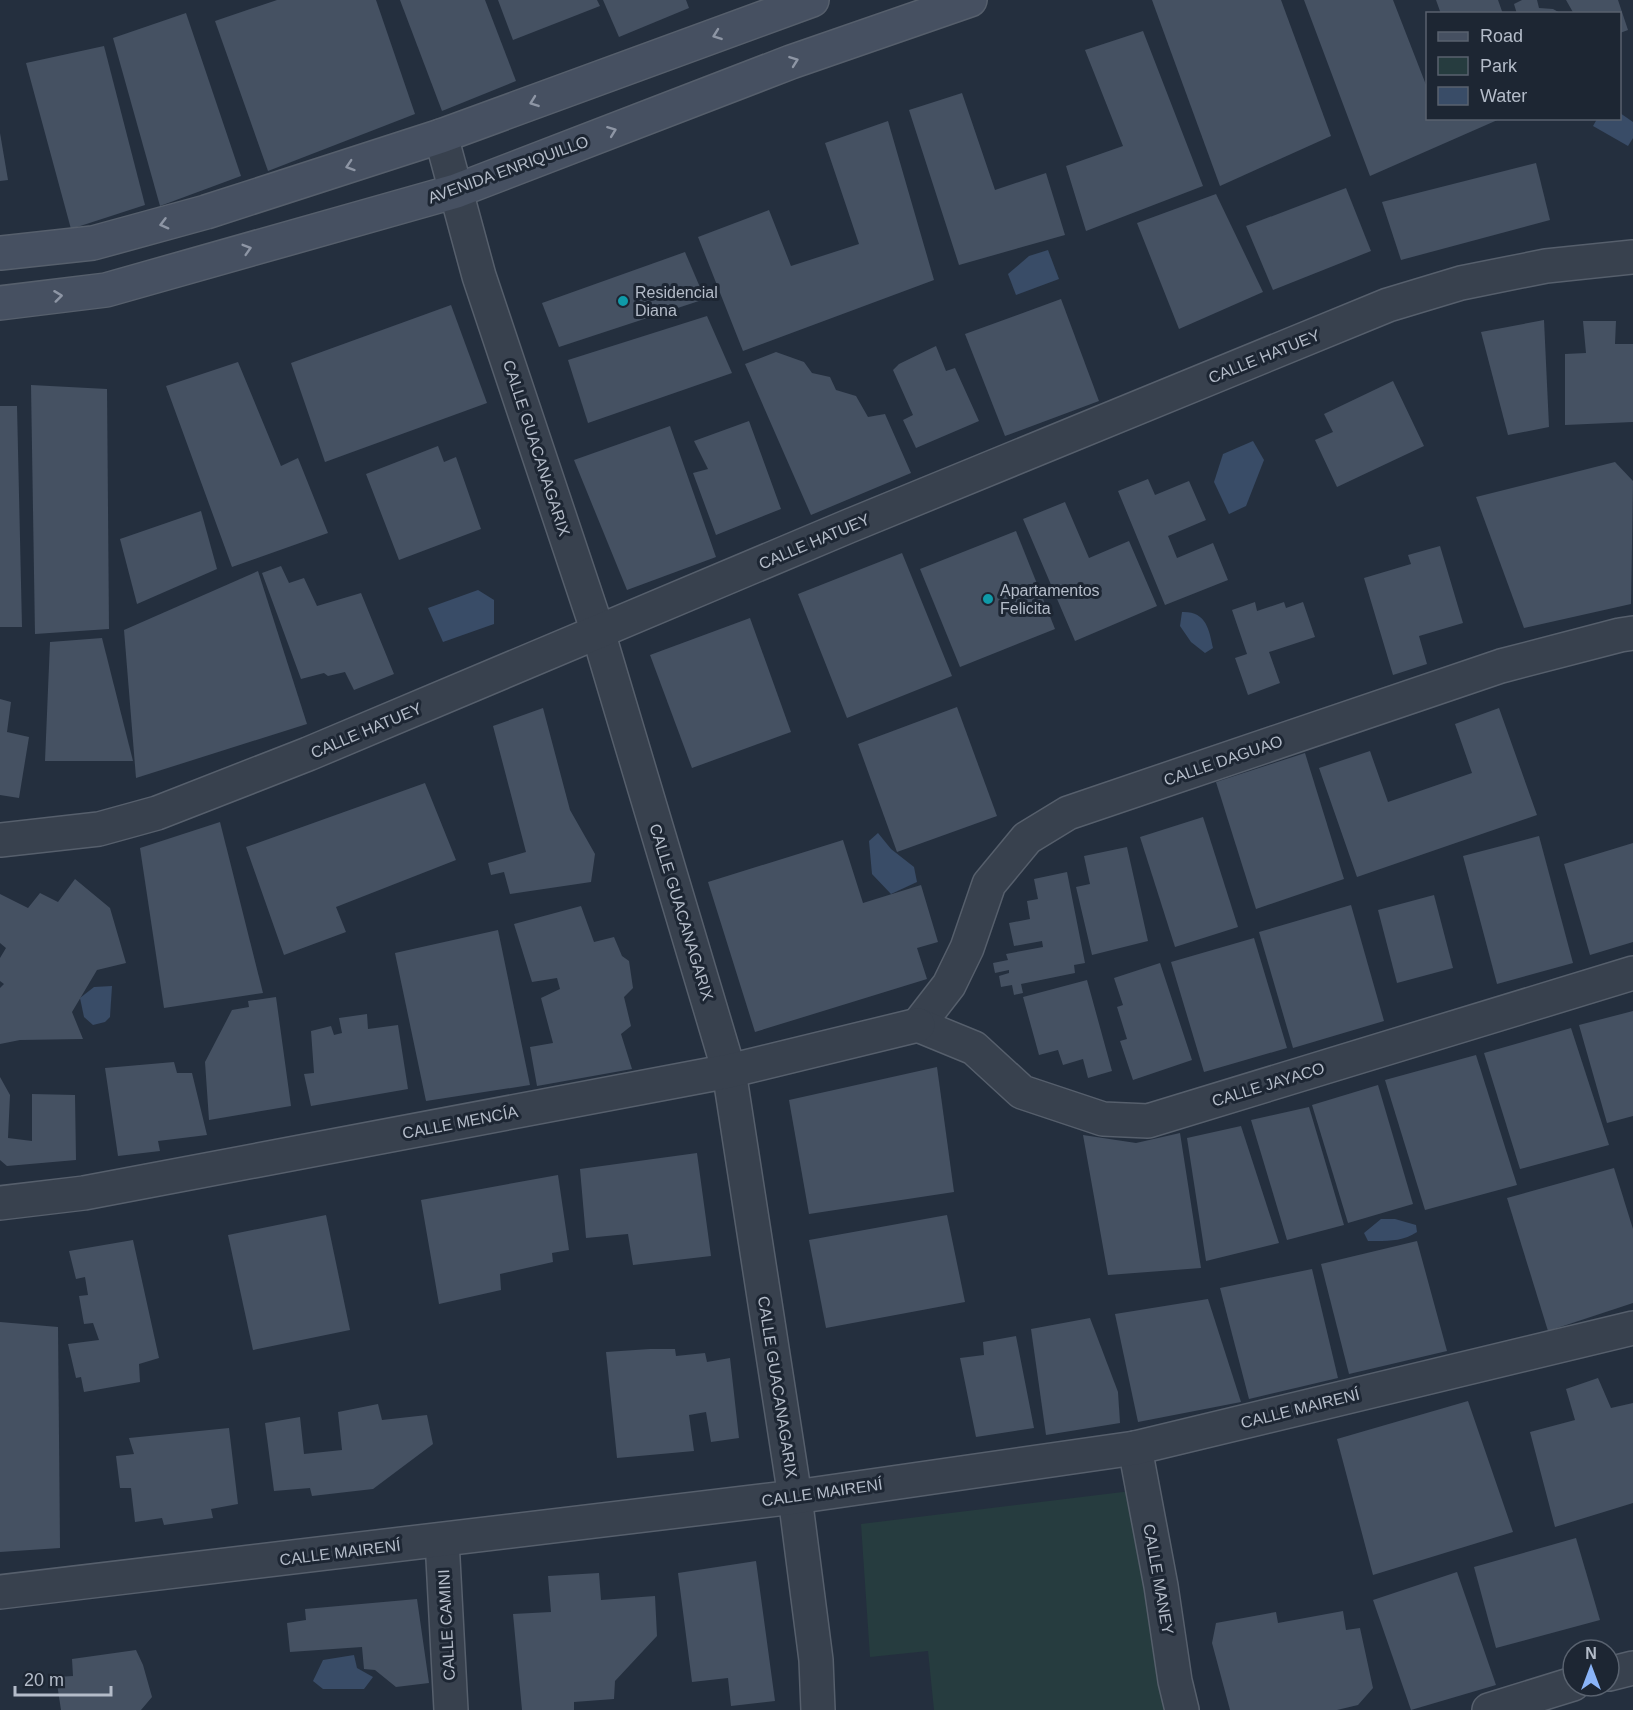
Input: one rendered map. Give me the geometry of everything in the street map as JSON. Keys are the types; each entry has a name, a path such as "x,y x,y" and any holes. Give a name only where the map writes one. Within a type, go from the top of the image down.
{"main road":[{"path":"0,253 93,243 206,212 441,136 812,0"},
{"name":"AVENIDA ENRIQUILLO","path":"0,303 106,290 456,191 791,62 970,0"}],"street":[{"name":"CALLE GUACANAGARIX","path":"441,136 479,276 598,632 729,1071 795,1497 816,1660 818,1710"},
{"name":"CALLE HATUEY","path":"0,840 99,829 157,813 308,754 849,526 1388,305 1471,281 1546,266 1633,257"},
{"name":"CALLE DAGUAO","path":"918,1025 949,985 967,948 989,884 1027,838 1068,813 1501,666 1633,633"},
{"name":"CALLE JAYACO","path":"918,1025 974,1048 1022,1092 1103,1119 1148,1121 1633,974"},
{"name":"CALLE MENCÍA","path":"0,1203 84,1193 729,1071 918,1025"},
{"name":"CALLE MAIRENÍ","path":"0,1592 795,1497 1135,1448 1633,1328"},
{"name":"CALLE MANEY","path":"1135,1448 1182,1710"},
{"name":"CALLE CAMINI","path":"442,1540 451,1710"},
{"path":"1489,1710 1561,1688"}],"green space":[{"path":"1131,1491 1164,1710 934,1710 928,1651 870,1657 861,1524"}],"water":[{"path":"1621,114 1633,122 1633,138 1628,146 1593,126 1596,120 1621,120"},
{"path":"1048,250 1059,279 1016,295 1008,274 1029,256"},
{"path":"1253,441 1264,460 1246,506 1229,514 1214,482 1223,454"},
{"path":"478,590 494,600 494,624 443,642 428,608"},
{"path":"1182,612 1190,612 1205,622 1213,648 1205,653 1191,642 1180,626"},
{"path":"878,833 891,849 914,867 917,882 891,894 872,874 869,841"},
{"path":"112,986 110,1017 105,1022 93,1025 84,1017 80,998 94,987"},
{"path":"1381,1219 1395,1219 1416,1225 1417,1232 1400,1239 1368,1241 1364,1233"},
{"path":"354,1655 357,1668 373,1677 364,1689 323,1689 313,1681 323,1660"}],"building":[{"path":"277,0 376,0 415,114 268,171 215,21"},
{"path":"400,0 485,0 516,81 442,111"},
{"path":"498,0 597,0 600,6 513,40"},
{"path":"603,0 686,0 689,8 619,37"},
{"path":"1152,0 1281,0 1331,136 1220,186"},
{"path":"1304,0 1393,0 1426,85 1426,120 1497,120 1370,176"},
{"path":"1436,0 1498,0 1502,12 1440,12"},
{"path":"1522,0 1537,0 1539,8 1553,9 1558,12 1516,12 1514,4"},
{"path":"1566,0 1618,0 1628,30 1621,33 1621,12 1573,12"},
{"path":"186,13 241,176 160,206 113,38"},
{"path":"1143,31 1203,186 1086,231 1066,166 1123,146 1085,50"},
{"path":"104,46 145,205 71,229 26,63"},
{"path":"962,93 995,190 1046,173 1065,235 959,265 909,110"},
{"path":"888,121 934,280 743,351 698,237 769,210 791,266 859,244 825,143"},
{"path":"0,133 8,180 0,181"},
{"path":"1536,163 1550,220 1401,260 1382,202"},
{"path":"1346,188 1371,251 1273,290 1246,226"},
{"path":"1216,194 1263,292 1179,329 1137,223"},
{"name":"Residencial Diana","path":"685,252 705,299 559,347 542,303"},
{"path":"1061,299 1099,401 1005,436 965,334"},
{"path":"451,305 487,403 325,462 291,363"},
{"path":"707,316 732,373 588,423 568,360"},
{"path":"1544,320 1549,427 1508,435 1481,332"},
{"path":"1583,321 1616,321 1615,344 1633,344 1633,422 1565,425 1565,354 1586,353"},
{"path":"936,346 946,371 955,368 979,421 916,448 903,420 913,415 893,370 899,364"},
{"path":"776,352 804,362 812,373 830,377 836,390 856,396 868,417 885,414 911,473 811,515 745,364"},
{"path":"238,362 281,466 298,458 328,533 232,567 166,386"},
{"path":"1393,381 1424,446 1337,487 1315,440 1333,432 1324,414"},
{"path":"31,385 107,389 109,629 35,634"},
{"path":"0,406 17,406 22,627 0,627"},
{"path":"749,421 781,509 716,535 693,473 708,469 694,441"},
{"path":"670,426 716,557 627,590 574,460"},
{"path":"438,446 444,462 456,457 481,529 399,560 366,474"},
{"path":"1615,462 1633,481 1631,604 1524,628 1476,497"},
{"path":"1148,479 1155,495 1189,481 1206,520 1168,536 1177,558 1213,543 1228,580 1165,605 1118,491"},
{"path":"1065,502 1089,558 1129,541 1157,606 1075,641 1023,519"},
{"path":"201,511 217,569 137,604 120,539"},
{"name":"Apartamentos Felicita","path":"1016,531 1055,629 960,667 920,569"},
{"path":"1440,546 1463,623 1419,636 1427,664 1393,675 1364,578 1411,564 1408,555"},
{"path":"902,553 952,676 847,718 798,594"},
{"path":"281,566 289,583 304,578 317,606 361,593 394,674 354,690 345,672 328,676 324,673 301,679 262,573"},
{"path":"258,571 307,724 136,778 124,630"},
{"path":"1255,602 1257,611 1284,602 1286,608 1303,602 1315,637 1269,652 1280,683 1248,695 1235,658 1247,654 1232,610"},
{"path":"750,618 791,732 692,768 650,655"},
{"path":"102,638 133,761 45,761 50,642"},
{"path":"0,699 11,702 7,732 29,737 19,798 0,795"},
{"path":"957,707 997,816 897,852 858,744"},
{"path":"543,708 570,810 595,854 591,882 510,894 504,872 491,875 488,863 526,852 493,726"},
{"path":"1499,708 1537,815 1357,877 1319,768 1370,751 1388,802 1472,773 1455,724"},
{"path":"1305,753 1344,879 1256,909 1216,782"},
{"path":"425,783 456,860 336,907 346,932 284,955 246,847"},
{"path":"1203,817 1238,927 1175,947 1140,837"},
{"path":"220,822 263,993 164,1008 140,848"},
{"path":"1539,836 1573,963 1497,984 1463,856"},
{"path":"843,840 863,903 921,885 938,942 917,948 927,979 755,1032 708,882"},
{"path":"1633,843 1633,942 1590,955 1564,864"},
{"path":"1127,847 1148,941 1092,955 1076,887 1090,884 1084,856"},
{"path":"1067,872 1085,963 1074,965 1075,973 1021,984 1023,993 1014,995 1012,985 1001,987 999,976 1009,973 1009,970 995,973 993,963 1008,960 1006,954 1043,947 1042,941 1014,946 1009,923 1030,919 1027,901 1038,899 1034,879"},
{"path":"75,879 110,908 126,963 97,970 72,1012 83,1039 20,1040 0,1044 0,988 4,984 0,981 0,958 6,948 0,943 0,894 28,908 40,893 58,902"},
{"path":"1434,895 1453,968 1397,983 1378,910"},
{"path":"1351,905 1384,1021 1293,1048 1259,932"},
{"path":"581,906 594,942 614,937 622,956 629,961 633,988 624,997 631,1026 621,1034 632,1069 537,1086 530,1047 553,1043 541,998 560,989 557,978 532,982 514,924"},
{"path":"498,930 530,1085 426,1101 395,953"},
{"path":"1254,938 1287,1048 1204,1072 1171,962"},
{"path":"1160,963 1192,1060 1133,1080 1120,1041 1127,1039 1117,1007 1123,1005 1114,978"},
{"path":"1087,980 1112,1071 1088,1078 1083,1059 1063,1065 1058,1050 1039,1055 1023,997"},
{"path":"276,997 291,1106 209,1120 205,1062 232,1010 249,1007 248,1001"},
{"path":"1633,1011 1633,1116 1607,1123 1579,1025"},
{"path":"367,1014 368,1029 398,1025 408,1089 311,1106 304,1074 314,1073 311,1031 331,1026 334,1035 342,1033 339,1018"},
{"path":"1571,1028 1609,1145 1520,1169 1484,1053"},
{"path":"1476,1055 1517,1185 1425,1210 1385,1080"},
{"path":"174,1062 177,1073 192,1073 207,1135 158,1141 160,1151 118,1156 105,1068"},
{"path":"937,1067 954,1192 809,1214 789,1100"},
{"path":"0,1077 10,1095 8,1138 32,1141 32,1094 75,1095 76,1160 7,1166 0,1160"},
{"path":"1378,1085 1413,1204 1348,1223 1312,1105"},
{"path":"1309,1107 1344,1225 1287,1240 1251,1120"},
{"path":"1241,1126 1279,1243 1206,1261 1187,1138"},
{"path":"1180,1133 1201,1268 1108,1275 1083,1135 1136,1143"},
{"path":"697,1153 711,1256 633,1265 628,1234 586,1238 580,1169"},
{"path":"1614,1168 1633,1229 1633,1303 1548,1331 1507,1198"},
{"path":"558,1175 569,1250 552,1253 553,1262 500,1274 501,1290 439,1304 421,1200"},
{"path":"326,1215 350,1330 253,1350 228,1235"},
{"path":"947,1215 965,1302 826,1328 809,1240"},
{"path":"133,1240 159,1358 139,1364 140,1382 84,1392 81,1377 76,1378 68,1344 99,1340 93,1323 84,1324 79,1296 88,1295 85,1277 76,1279 69,1251"},
{"path":"1417,1241 1447,1351 1349,1374 1321,1264"},
{"path":"1312,1269 1338,1378 1249,1399 1220,1288"},
{"path":"1208,1299 1241,1402 1138,1422 1115,1314"},
{"path":"1090,1318 1118,1392 1120,1423 1046,1435 1031,1329"},
{"path":"0,1322 58,1327 60,1548 0,1552"},
{"path":"1016,1336 1034,1428 976,1437 960,1358 984,1355 983,1342"},
{"path":"675,1349 676,1356 705,1353 707,1362 730,1358 739,1438 711,1442 706,1412 689,1415 694,1451 617,1458 606,1352"},
{"path":"1598,1378 1611,1408 1633,1403 1633,1503 1555,1527 1530,1432 1575,1420 1566,1389"},
{"path":"1468,1401 1513,1532 1373,1575 1337,1439"},
{"path":"378,1404 382,1420 427,1415 433,1444 373,1489 312,1496 310,1488 274,1491 265,1423 300,1417 304,1454 342,1450 338,1412"},
{"path":"229,1428 238,1504 211,1509 213,1518 164,1525 162,1518 135,1522 131,1488 120,1488 116,1456 134,1454 129,1438"},
{"path":"1576,1538 1600,1620 1496,1648 1474,1567"},
{"path":"756,1561 775,1701 731,1706 728,1678 692,1682 678,1573"},
{"path":"1457,1572 1496,1685 1411,1710 1373,1600"},
{"path":"599,1573 601,1600 655,1596 657,1636 615,1681 614,1699 574,1702 574,1710 522,1710 513,1614 551,1612 548,1576"},
{"path":"417,1599 429,1683 396,1687 375,1670 364,1669 362,1647 290,1652 287,1623 306,1620 305,1609"},
{"path":"1343,1611 1346,1630 1360,1628 1373,1688 1358,1705 1337,1710 1230,1710 1212,1643 1216,1623 1276,1612 1278,1623"},
{"path":"136,1650 152,1697 141,1710 61,1710 56,1677 73,1676 72,1659"}],"place":[{"name":"Residencial Diana","path":"623,301"},
{"name":"Apartamentos Felicita","path":"988,599"}]}
